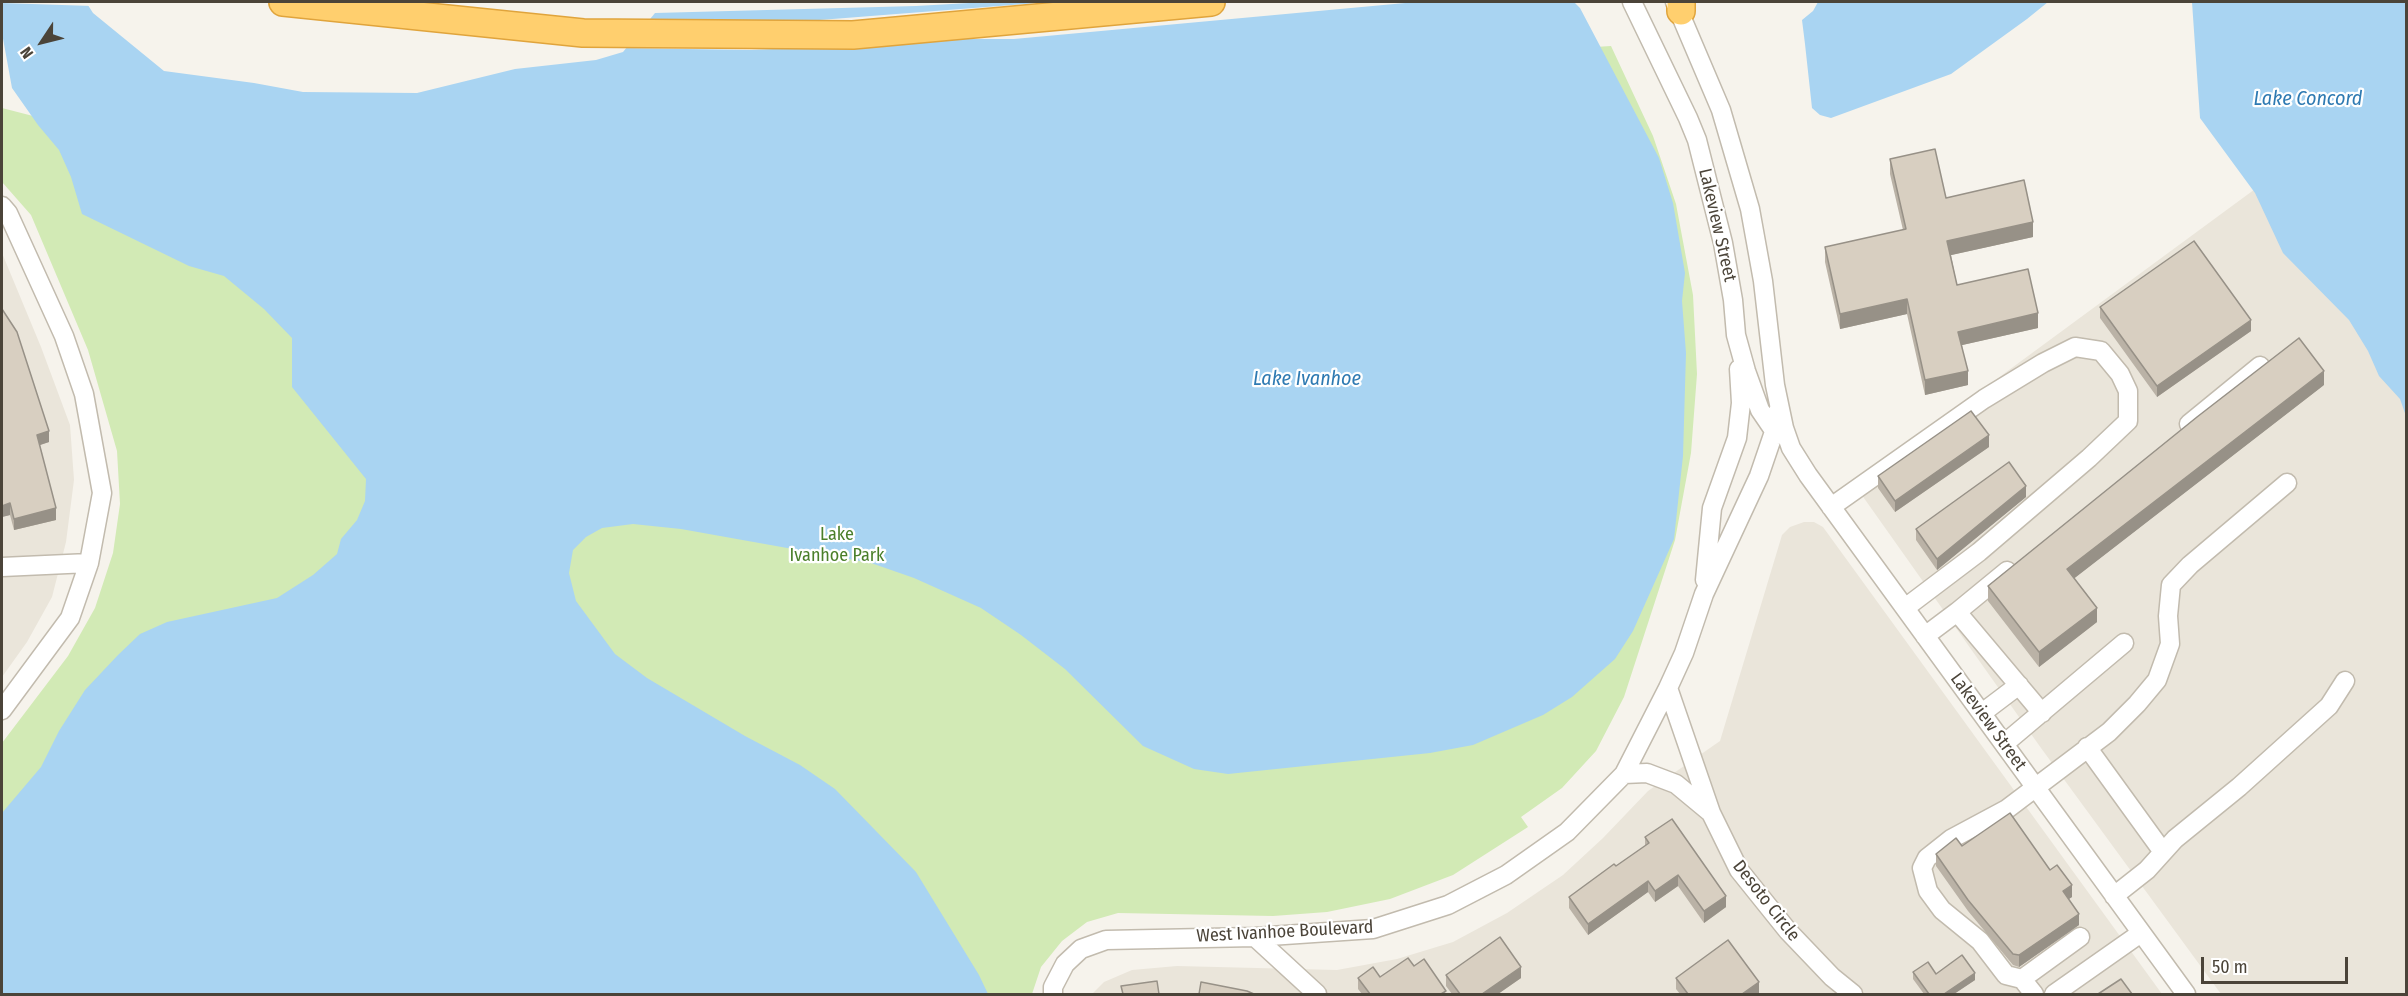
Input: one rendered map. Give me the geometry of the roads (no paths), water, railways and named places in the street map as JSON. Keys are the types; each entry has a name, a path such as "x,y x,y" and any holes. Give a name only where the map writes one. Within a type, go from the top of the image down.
{"highway":[{"path":"283,2 583,33 853,35 1211,2"}],"street":[{"name":"Lakeview Street","path":"1632,2 1669,76 1697,140 1724,243 1736,335 1752,392 1760,410 1774,432 1791,448 1831,507 2186,994"},
{"name":"Lakeview Street","path":"1679,5 1721,110 1750,210 1763,281 1779,404 1791,448"},
{"path":"2,710 70,618 89,563 102,493 84,394 64,336 4,212"},
{"name":"West Ivanhoe Boulevard","path":"1704,594 1712,508 1737,438 1741,403 1736,335"},
{"path":"1831,507 1984,399 2043,363 2075,347 2101,351 2120,374 2128,391 2128,421 1979,552 1905,608"},
{"path":"2178,433 2260,366"},
{"name":"West Ivanhoe Boulevard","path":"1053,994 1053,987 1065,964 1081,948 1106,940 1255,937 1372,929 1448,905 1506,875 1567,832 1624,774 1668,688 1684,653 1704,594 1759,476 1774,432 1779,404"},
{"path":"2034,994 2022,979 2006,975 1980,940 1942,910 1928,891 1922,868 1927,858 1951,839 2007,809 2109,732 2137,704 2157,680 2170,644 2168,616 2171,585 2190,565 2287,483"},
{"path":"1925,636 2022,560"},
{"path":"2,567 89,563"},
{"path":"1957,612 2043,712"},
{"path":"2004,744 2124,643"},
{"path":"2114,896 2329,706 2345,681"},
{"path":"1982,714 2019,685"},
{"name":"Desoto Circle","path":"1668,688 1711,813 1739,870 1760,899 1825,969 1853,994"},
{"path":"2087,747 2163,852"},
{"path":"1624,774 1647,774 1676,784 1711,813"},
{"path":"2054,994 2141,933"},
{"path":"1255,937 1317,994"},
{"path":"2022,979 2080,937"}],"water":[{"name":"Lake Ivanhoe","path":"2,2 86,2 93,13 164,71 303,92 417,93 515,69 596,60 623,52 655,13 987,2 1574,2 1580,8 1659,158 1673,203 1685,273 1682,301 1686,353 1683,456 1674,539 1633,631 1615,659 1572,697 1543,715 1473,745 1430,753 1228,774 1194,769 1143,746 1065,669 1021,635 981,608 914,578 871,563 681,529 633,524 602,528 586,537 573,550 569,573 576,601 615,654 647,678 745,736 800,765 835,789 916,872 979,975 988,994 2,994 2,813 41,767 59,731 85,690 140,634 167,622 277,598 313,575 337,554 341,539 357,520 365,501 366,479 292,387 292,338 264,309 224,276 189,266 82,214 71,177 59,150 12,88 2,33"},
{"path":"1818,2 2048,2 1951,74 1831,118 1820,115 1812,108 1802,20 1813,11"},
{"name":"Lake Concord","path":"2192,2 2406,2 2406,416 2400,399 2379,376 2368,351 2349,320 2283,253 2255,193 2200,118"}],"park label":[{"name":"Lake Ivanhoe Park","path":"837,545"}]}
